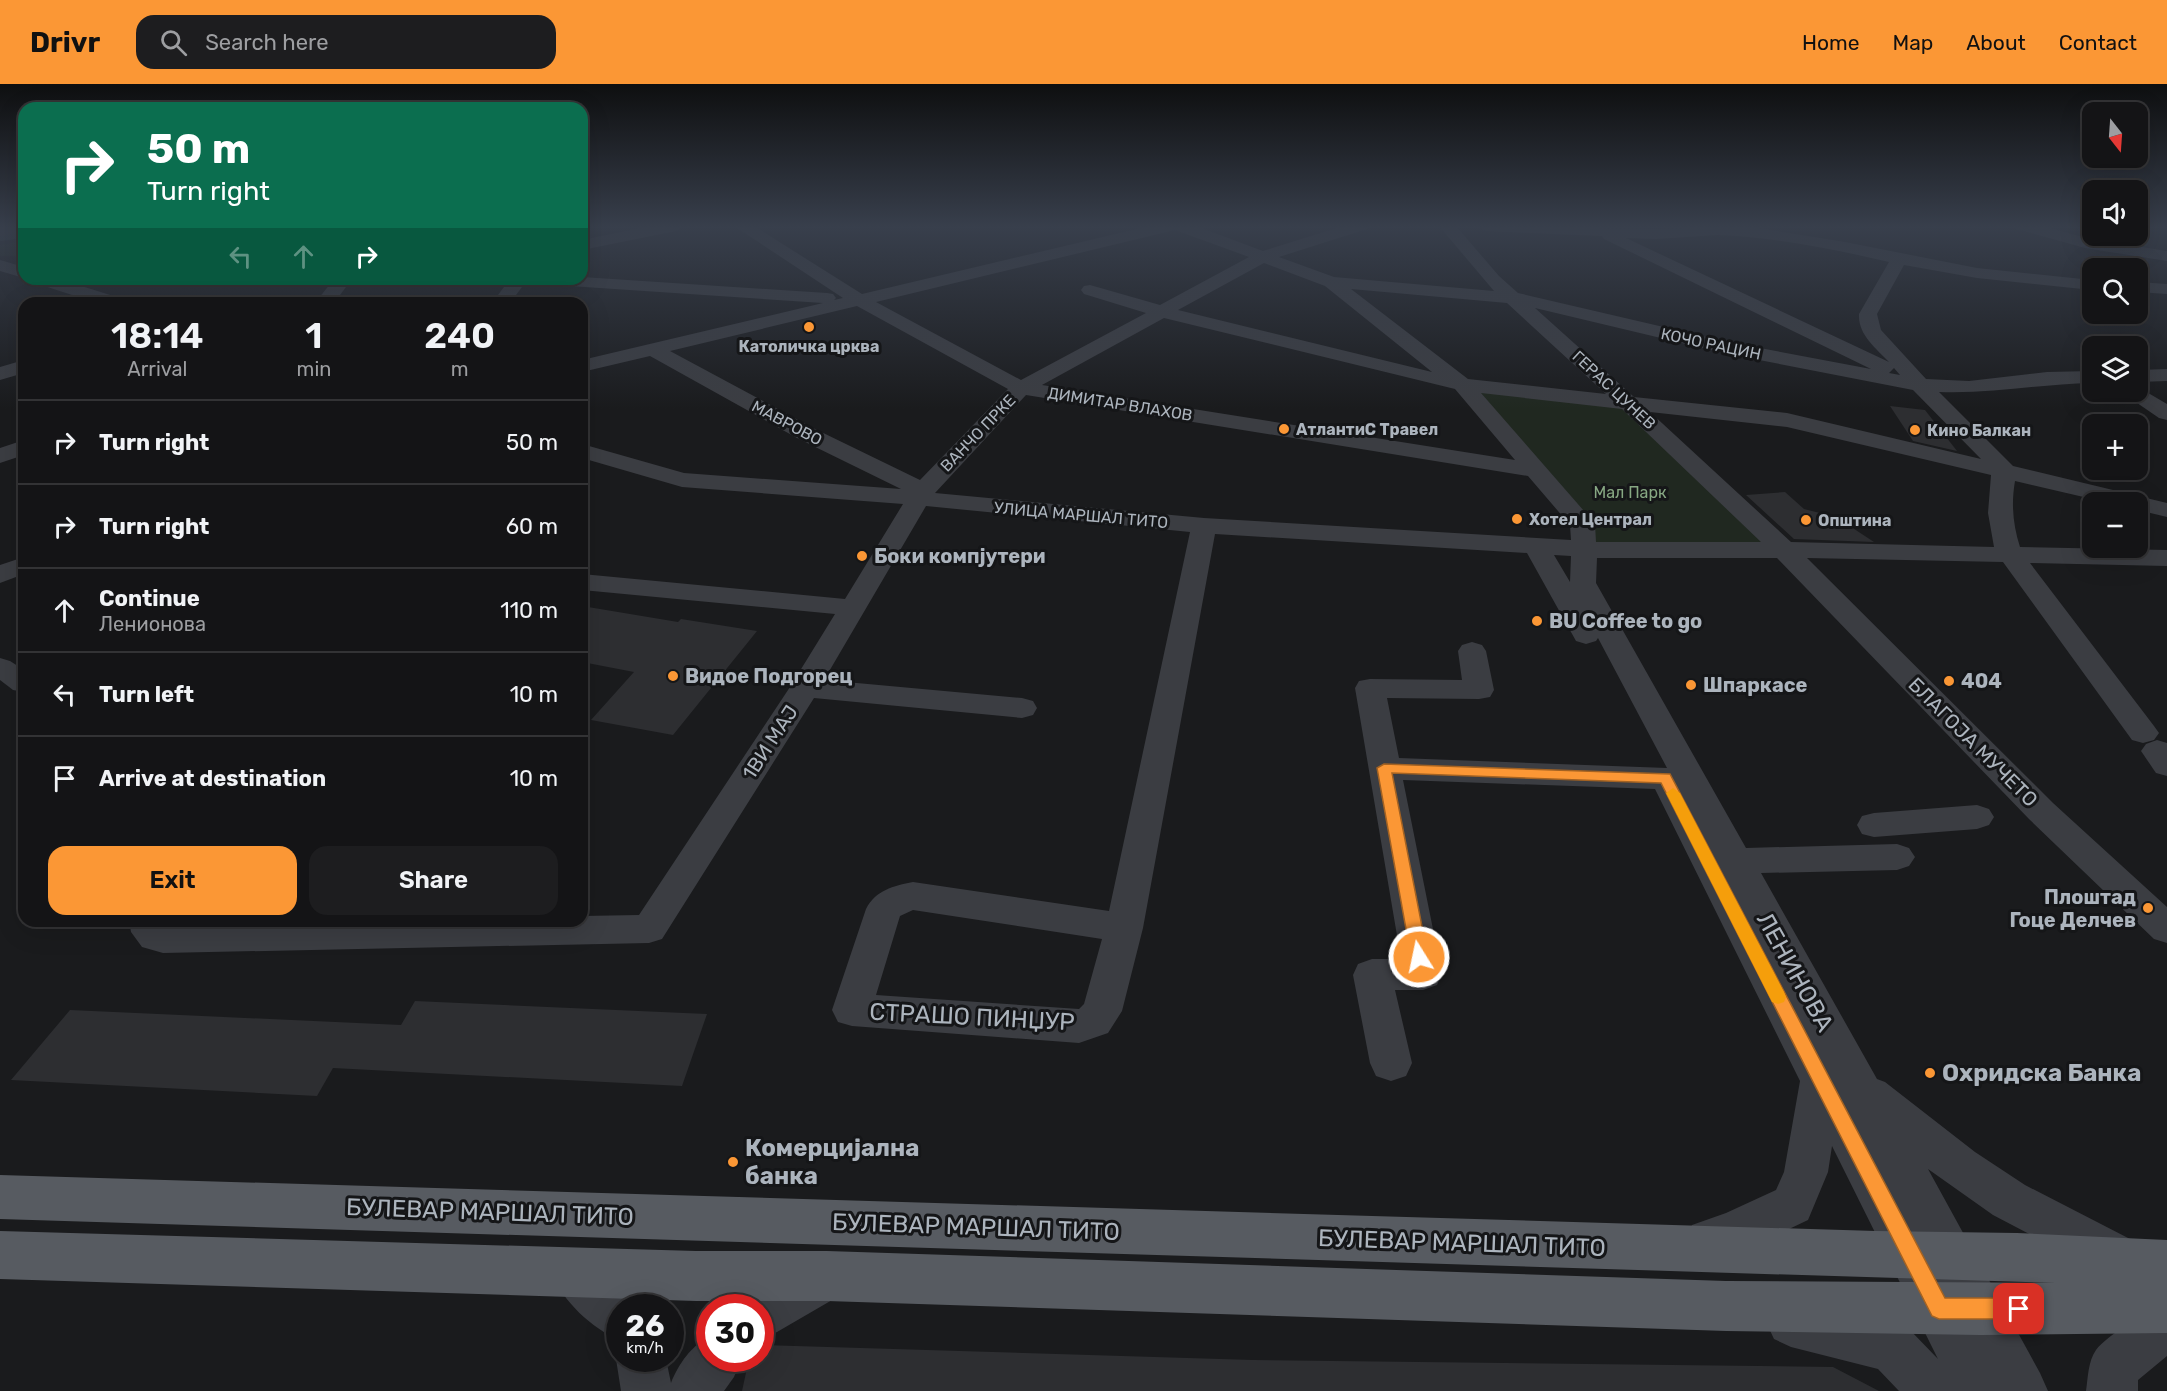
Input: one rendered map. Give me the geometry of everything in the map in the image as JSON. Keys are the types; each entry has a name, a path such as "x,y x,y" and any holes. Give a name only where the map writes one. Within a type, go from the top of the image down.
{"main road":[{"name":"БУЛЕВАР МАРШАЛ ТИТО","path":"0,1197 2147,1263"},
{"path":"0,1256 696,1276 826,1276 1726,1306 1959,1309 2167,1308"}],"street":[{"path":"66,287 97,297"},
{"path":"661,287 857,299"},
{"name":"ДИМИТАР ВЛАХОВ","path":"838,287 1021,388 1538,471"},
{"path":"588,365 909,287"},
{"name":"ВАНЧО ПРКЕ","path":"921,495 1021,388 1207,287"},
{"name":"ЛЕНИНОВА","path":"1338,287 1462,385 1582,524 1584,549 1582,584 1734,861 1839,1082"},
{"name":"КОЧО РАЦИН","path":"1389,287 1515,298 1728,348 1920,386 1969,387 2047,378 2082,377"},
{"name":"ГЕРАС ЦУНЕВ","path":"1502,287 1784,550"},
{"path":"1715,287 1920,386"},
{"path":"1883,287 1868,314 1868,323 1872,332 1920,386 2004,471"},
{"path":"2148,288 2167,289"},
{"path":"1090,290 1163,312 1462,385 1787,420 2091,492"},
{"name":"МАВРОВО","path":"654,350 921,495"},
{"path":"0,374 18,368"},
{"path":"2148,376 2167,375"},
{"path":"2148,401 2167,413"},
{"path":"0,456 18,449"},
{"name":"УЛИЦА МАРШАЛ ТИТО","path":"588,453 682,480 873,494 921,495 1204,526 1497,542 1537,548 1784,550 2006,545 2167,558"},
{"path":"2004,471 2000,497 2006,545 2156,750"},
{"name":"1ВИ МАЈ","path":"282,928 649,929 805,688 921,495"},
{"path":"2148,506 2167,510"},
{"name":"СТРАШО ПИНЏУР","path":"1124,928 913,896 897,899 884,909 852,1010 1079,1026 1094,1021 1102,1011 1124,928 1204,526"},
{"path":"1537,548 1665,778 1839,1082 1959,1309 2022,1391"},
{"name":"БЛАГОЈА МУЧЕТО","path":"1784,550 2041,811 2167,929"},
{"path":"0,574 18,567"},
{"path":"588,583 854,608"},
{"path":"1391,1063 1372,975 1423,974 1370,688 1479,690 1472,651"},
{"path":"0,667 18,679"},
{"path":"805,688 1022,708"},
{"path":"1384,768 1665,778"},
{"path":"1874,825 1977,817"},
{"path":"1734,861 1897,857"},
{"path":"149,927 155,937 282,928"},
{"path":"1677,1249 1732,1234 1792,1205 1839,1082"},
{"path":"1839,1082 2009,1200 2147,1263"},
{"path":"575,1273 606,1303"},
{"path":"774,1307 826,1276"},
{"path":"1726,1306 1892,1348 1934,1391"},
{"path":"1959,1309 1981,1391"},
{"path":"2112,1391 2114,1366 2167,1328"},
{"path":"643,1372 647,1391"},
{"path":"693,1391 707,1372"}],"green space":[{"name":"Мал Парк","path":"1462,385 1618,405 1784,550 1601,550"}],"building":[{"path":"1890,406 1925,410 1957,451 1913,441"},
{"name":"Општина","path":"1785,492 1804,509 1836,517 1874,542 1794,539 1746,495"},
{"path":"588,607 678,622 681,619 757,631 673,735 591,720 634,672 588,663"},
{"path":"415,1001 707,1014 682,1086 333,1068 317,1096 11,1080 70,1010 401,1025"},
{"path":"774,1345 1253,1360 1833,1367 1879,1391 742,1391 746,1372 774,1372"}],"slow traffic":[{"path":"1673,793 1778,997"}],"place":[{"name":"Католичка црква","path":"809,327"},
{"name":"АтлантиС Травел","path":"1284,429"},
{"name":"Кино Балкан","path":"1915,430"},
{"name":"Хотел Централ","path":"1517,519"},
{"name":"Општина","path":"1806,520"},
{"name":"Боки компјутери","path":"862,556"},
{"name":"BU Coffee to go","path":"1537,621"},
{"name":"Видое Подгорец","path":"673,676"},
{"name":"404","path":"1949,681"},
{"name":"Шпаркасе","path":"1691,685"},
{"name":"Плоштад Гоце Делчев","path":"2148,908"},
{"name":"Охридска Банка","path":"1930,1073"},
{"name":"Комерцијална банка","path":"733,1162"}],"route":[{"path":"1419,957 1384,768 1665,778 1939,1308 2019,1309"}]}
